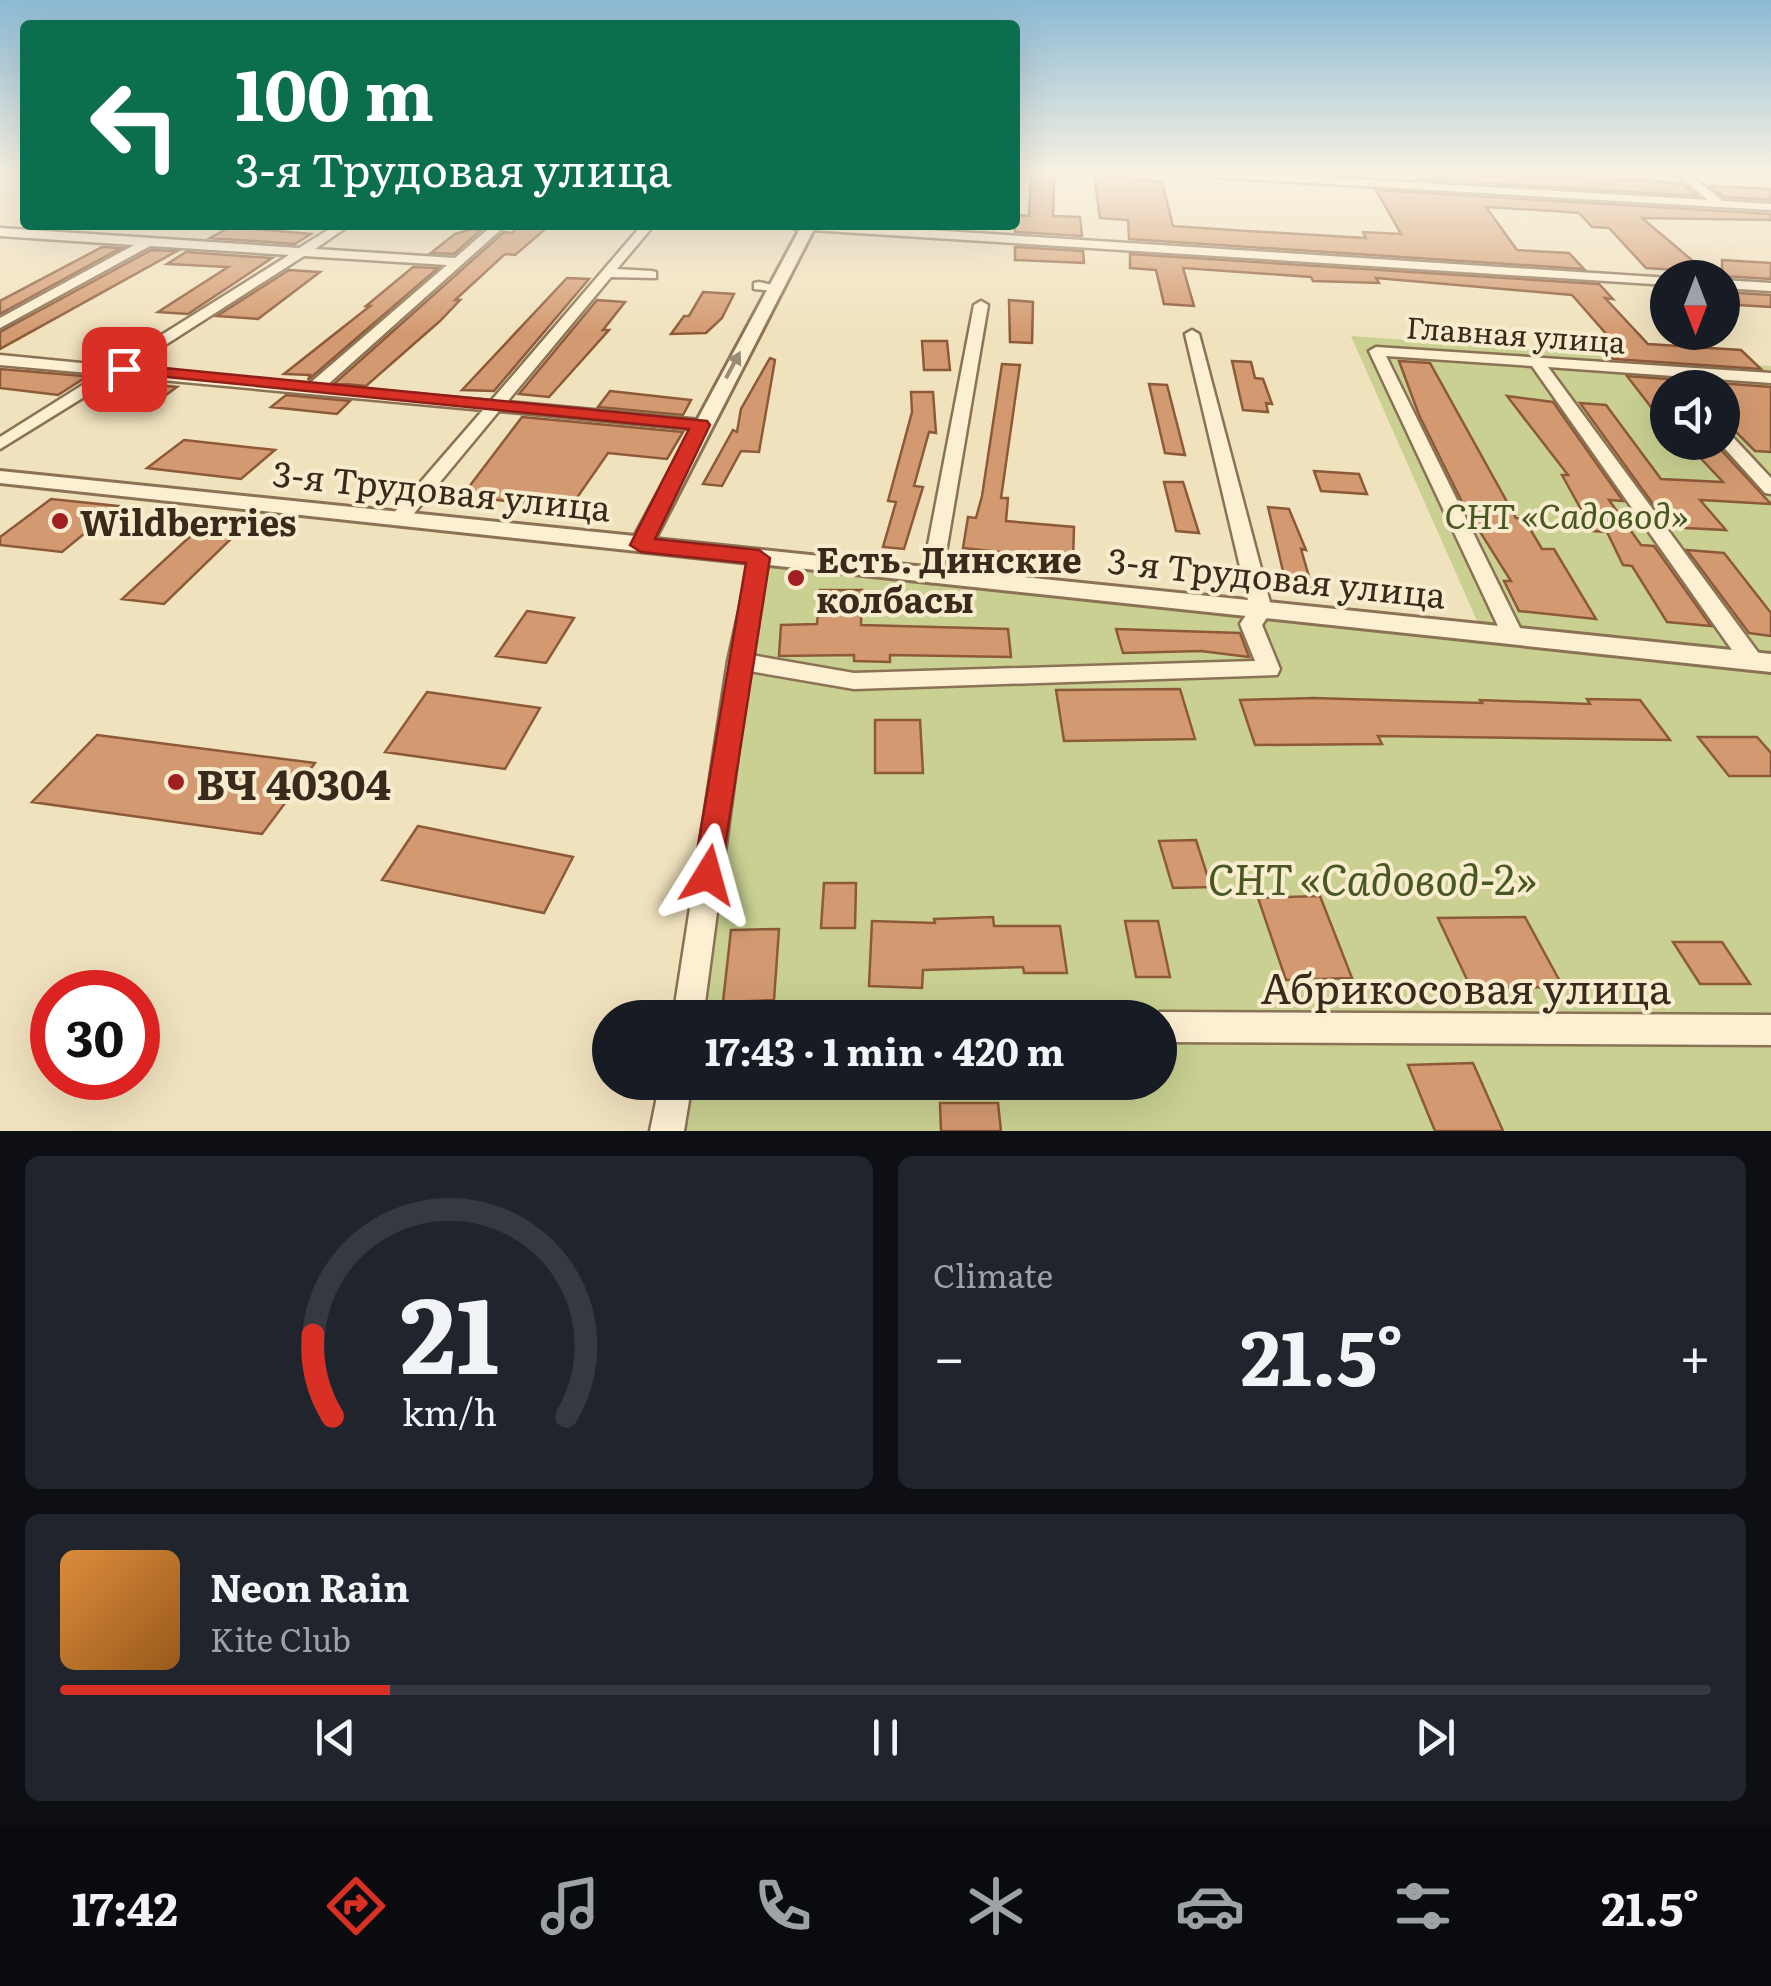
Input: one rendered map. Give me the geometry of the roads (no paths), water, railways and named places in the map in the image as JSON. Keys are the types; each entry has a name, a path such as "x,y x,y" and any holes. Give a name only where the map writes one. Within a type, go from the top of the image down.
{"street":[{"path":"0,444 124,369 336,230"},
{"path":"312,390 494,230"},
{"path":"398,519 644,230"},
{"path":"641,545 767,286 806,230"},
{"path":"871,230 1650,280"},
{"path":"0,232 457,262"},
{"path":"0,242 20,234"},
{"path":"0,324 146,243"},
{"path":"609,273 651,275"},
{"path":"1740,285 1771,288"},
{"path":"932,576 981,305"},
{"path":"739,660 854,681 1269,669 1251,624 1261,610 1192,334"},
{"name":"Главная улица","path":"1513,636 1376,351 1662,370"},
{"path":"0,360 701,425"},
{"path":"1536,361 1761,662"},
{"name":"Главная улица","path":"1740,376 1771,378"},
{"path":"1740,455 1771,489"},
{"name":"3-я Трудовая улица","path":"0,477 1761,662"},
{"path":"691,1000 739,660 759,558"},
{"name":"Абрикосовая улица","path":"1177,1027 1771,1030"},
{"path":"667,1131 673,1100"}],"place":[{"name":"Wildberries","path":"60,521"},
{"name":"Есть. Динские колбасы","path":"796,578"},
{"name":"ВЧ 40304","path":"176,782"}],"park label":[{"name":"СНТ «Садовод»","path":"1566,514"},
{"name":"СНТ «Садовод-2»","path":"1372,877"}]}
